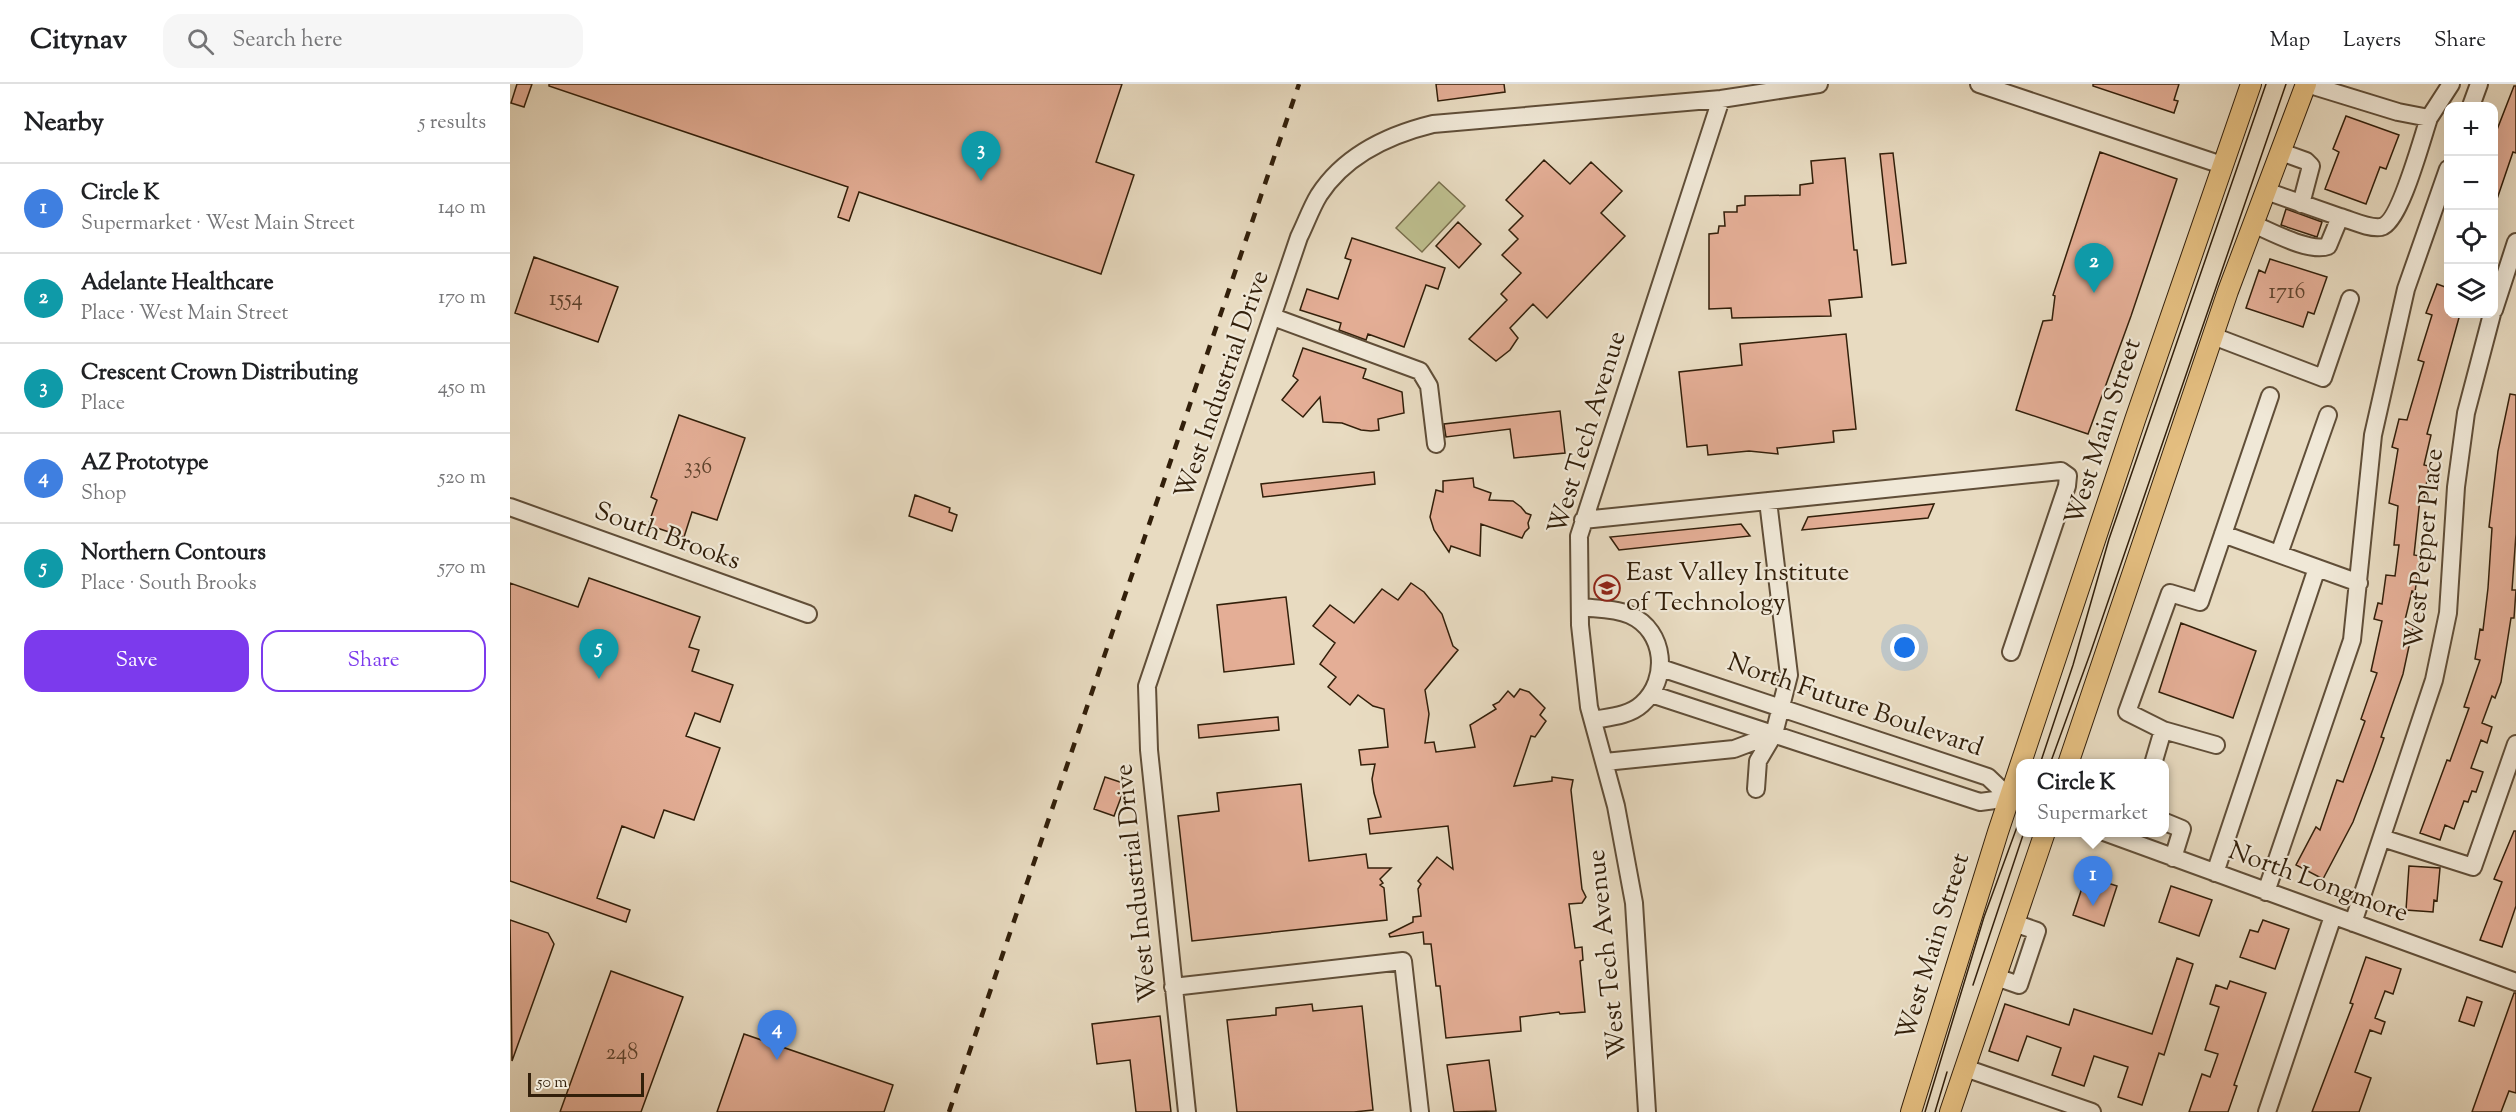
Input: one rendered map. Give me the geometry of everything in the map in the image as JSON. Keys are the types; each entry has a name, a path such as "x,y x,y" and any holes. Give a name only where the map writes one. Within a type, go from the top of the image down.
{"main road":[{"name":"West Main Street","path":"2028,759 2222,165 2251,84"},
{"path":"2070,759 2213,336 2306,84"},
{"name":"West Main Street","path":"1911,1112 2015,800"},
{"path":"1950,1112 2042,837"}],"street":[{"name":"West Industrial Drive","path":"1187,1112 1149,750 1148,686 1299,237 1319,196 1343,165 1404,131 1433,124 1721,99 1819,84"},
{"path":"1979,84 2222,165"},
{"path":"2306,84 2398,112 2429,118"},
{"path":"2266,191 2340,217 2377,227 2388,224 2396,213 2429,118 2451,84"},
{"path":"2472,102 2479,84"},
{"name":"West Tech Avenue","path":"1647,1112 1633,894 1605,762 1589,706 1580,607 1579,536 1721,99"},
{"path":"2281,152 2306,161 2311,166 2301,204"},
{"path":"2266,892 2352,640 2373,435 2406,289 2444,180"},
{"path":"2253,224 2311,247 2322,248 2328,246 2340,217"},
{"name":"West Pepper Place","path":"2498,297 2516,242"},
{"path":"2213,336 2323,378 2350,299"},
{"path":"1273,317 1420,371 1429,386 1436,444"},
{"name":"West Pepper Place","path":"2353,923 2434,680 2448,613 2456,487 2466,413 2491,318"},
{"path":"2217,745 2163,730 2127,712 2170,593 2200,602 2270,396"},
{"path":"2278,554 2328,415"},
{"path":"1583,520 2061,471 2068,476 2067,486 2011,652"},
{"path":"1755,789 1758,761 1774,734 1789,675 1768,501"},
{"name":"South Brooks","path":"510,507 807,614"},
{"path":"2223,534 2359,583"},
{"path":"2215,873 2317,568"},
{"path":"1580,607 1616,610 1631,615 1644,623 1660,652 1661,668 1651,694 1641,706 1628,712 1593,720"},
{"name":"North Future Boulevard","path":"1661,668 1988,777 2015,800"},
{"name":"North Future Boulevard","path":"1651,694 1980,802 2015,800"},
{"path":"2154,759 2163,730"},
{"path":"1605,762 1734,749 1774,734"},
{"path":"2382,838 2473,867 2516,744"},
{"path":"2169,824 2182,829 2173,858"},
{"name":"North Longmore","path":"2117,837 2516,982"},
{"path":"2267,1112 2333,916"},
{"path":"1996,977 2019,985 2037,931 2014,923"},
{"path":"1173,987 1404,961 1420,1112"},
{"path":"1965,1068 2092,1112"}],"green space":[{"path":"1439,182 1465,206 1422,252 1396,228"}],"building":[{"path":"517,84 532,84 524,107 511,103"},
{"path":"549,84 1122,84 1096,162 1134,175 1101,274 859,192 849,221 838,217 848,187 549,86"},
{"path":"1436,84 1504,84 1505,92 1438,101"},
{"path":"2093,84 2179,84 2174,100 2178,101 2174,113 2093,86"},
{"path":"2514,86 2516,86 2516,153 2513,152 2498,196 2498,156 2498,127"},
{"path":"2346,116 2399,135 2386,169 2380,167 2366,204 2325,189 2339,152 2333,149"},
{"path":"2100,152 2177,179 2088,434 2016,410 2043,321 2052,320 2055,296 2053,295"},
{"path":"1893,153 1906,263 1892,265 1880,154"},
{"path":"1845,158 1854,250 1857,250 1862,297 1829,300 1831,316 1732,318 1731,308 1709,309 1709,234 1718,233 1719,226 1725,226 1724,212 1737,212 1737,206 1745,205 1745,196 1800,195 1800,185 1813,183 1811,161"},
{"path":"1544,160 1570,184 1591,162 1622,191 1601,213 1625,236 1547,318 1533,304 1510,328 1518,338 1510,350 1496,361 1469,339 1507,300 1501,294 1521,273 1502,255 1518,239 1509,230 1523,216 1506,200"},
{"path":"2286,209 2322,222 2317,237 2281,225"},
{"path":"1458,222 1481,244 1459,268 1436,246"},
{"path":"1352,238 1445,268 1438,289 1426,285 1404,347 1368,334 1366,340 1339,330 1341,323 1300,310 1307,289 1338,299 1351,260 1345,258"},
{"path":"534,257 618,287 598,342 515,313"},
{"path":"2270,259 2327,277 2314,314 2308,312 2303,327 2246,308 2259,270 2265,273"},
{"path":"2437,284 2444,287 2444,318 2459,318 2427,434 2431,435 2424,465 2429,466 2424,500 2420,499 2414,555 2420,556 2415,592 2412,591 2405,620 2414,623 2403,674 2381,737 2384,738 2373,769 2353,822 2323,879 2296,865 2316,827 2320,830 2337,780 2343,782 2365,721 2361,719 2377,673 2371,671 2382,621 2374,619 2378,603 2382,604 2386,575 2395,576 2399,545 2394,545 2398,506 2389,503 2398,449 2392,447 2399,419 2407,420 2424,362 2418,360 2432,315 2426,313"},
{"path":"1846,334 1856,429 1833,431 1834,442 1777,448 1778,454 1749,451 1708,455 1707,445 1687,447 1679,372 1742,365 1740,344"},
{"path":"1303,348 1366,369 1363,378 1402,392 1404,413 1378,419 1379,430 1361,430 1342,423 1323,422 1320,397 1303,417 1282,400 1298,380 1293,376"},
{"path":"2510,394 2516,395 2516,534 2512,590 2516,590 2514,618 2511,618 2501,682 2495,698 2492,696 2482,723 2492,727 2487,743 2481,740 2471,768 2483,772 2476,792 2472,791 2468,802 2464,801 2454,829 2445,825 2440,840 2420,833 2469,708 2464,707 2480,660 2475,659 2480,629 2483,630 2488,588 2492,528 2489,527 2498,451"},
{"path":"1560,411 1565,453 1514,458 1510,429 1446,437 1444,424"},
{"path":"679,415 745,438 717,520 692,512 684,537 648,525 657,500 651,497"},
{"path":"1374,472 1375,484 1263,497 1261,484"},
{"path":"1473,478 1474,487 1491,493 1489,500 1513,501 1531,515 1529,528 1522,538 1481,524 1480,556 1451,546 1449,552 1434,530 1430,517 1436,490 1443,492 1443,481"},
{"path":"915,495 950,508 949,512 957,515 952,531 909,516"},
{"path":"1934,504 1928,518 1802,530 1808,517"},
{"path":"1741,524 1750,536 1619,550 1610,537"},
{"path":"589,578 700,617 689,647 699,650 692,671 733,685 720,722 695,713 686,736 720,748 694,820 664,810 654,838 622,826 597,898 630,910 626,922 510,881 510,583 578,607"},
{"path":"1411,583 1424,592 1442,614 1453,646 1458,650 1425,690 1429,714 1425,743 1434,742 1436,752 1475,747 1470,725 1496,709 1493,705 1499,702 1508,691 1514,697 1520,689 1529,692 1545,708 1540,715 1546,721 1535,737 1531,736 1514,786 1552,781 1552,777 1573,780 1571,790 1582,889 1586,897 1582,903 1569,904 1575,948 1582,947 1583,960 1580,961 1585,1012 1560,1014 1559,1012 1520,1017 1521,1031 1446,1038 1440,986 1436,986 1431,944 1424,944 1423,932 1390,937 1389,934 1413,922 1413,917 1421,916 1418,889 1421,884 1418,881 1437,857 1453,869 1448,826 1370,834 1368,819 1381,817 1372,779 1375,764 1361,765 1359,750 1388,747 1384,709 1373,706 1358,695 1350,705 1328,687 1336,677 1320,664 1335,643 1313,626 1330,605 1354,623 1382,589 1398,600"},
{"path":"1286,597 1294,664 1224,672 1217,605"},
{"path":"2181,623 2256,651 2233,718 2159,692"},
{"path":"1278,717 1279,730 1199,738 1198,725"},
{"path":"1105,777 1126,784 1114,816 1094,809"},
{"path":"1301,784 1309,861 1366,854 1368,868 1391,868 1380,879 1383,883 1380,885 1384,888 1387,920 1192,941 1178,816 1219,811 1217,793"},
{"path":"2514,831 2516,831 2516,906 2502,947 2480,940 2502,882 2494,879"},
{"path":"2409,866 2440,868 2437,901 2434,900 2433,912 2406,910"},
{"path":"2086,876 2117,886 2104,926 2073,915"},
{"path":"2171,886 2212,900 2199,936 2159,922"},
{"path":"510,920 548,933 554,944 512,1061"},
{"path":"2263,920 2289,929 2275,969 2240,957 2250,930 2258,932"},
{"path":"2366,957 2401,969 2393,994 2385,991 2375,1018 2385,1022 2381,1034 2370,1030 2355,1072 2371,1078 2359,1112 2312,1112 2353,1004 2350,1003"},
{"path":"2177,958 2193,964 2164,1055 2159,1053 2142,1105 2118,1097 2128,1067 2094,1056 2084,1086 2052,1075 2061,1048 2027,1036 2018,1061 1989,1051 2005,1004 2069,1025 2074,1009 2152,1034"},
{"path":"611,971 683,997 641,1112 560,1112"},
{"path":"2230,981 2266,993 2234,1085 2237,1086 2228,1112 2189,1112 2202,1074 2210,1077 2218,1054 2205,1050 2219,1007 2210,1004 2216,985 2227,989"},
{"path":"2514,993 2516,993 2516,1093 2509,1091 2501,1112 2472,1112"},
{"path":"2467,997 2482,1002 2474,1026 2459,1021"},
{"path":"1312,1004 1313,1011 1362,1006 1373,1110 1237,1112 1227,1020 1276,1015 1276,1008"},
{"path":"1160,1016 1171,1112 1136,1112 1130,1060 1097,1064 1092,1024"},
{"path":"744,1034 893,1085 884,1112 717,1112"},
{"path":"1489,1060 1496,1111 1454,1112 1447,1065"}],"tram line":[{"path":"2042,759 2073,665 2109,539 2266,84"},
{"path":"2052,759 2286,84"},
{"path":"1925,1112 1984,917 2016,830"},
{"path":"1973,985 2022,837"},
{"path":"1935,1112 1947,1072"}],"railway":[{"path":"949,1112 1299,84"}],"place":[{"name":"Crescent Crown Distributing","path":"981,181"},
{"name":"Adelante Healthcare","path":"2094,293"},
{"name":"East Valley Institute of Technology","path":"1607,588"},
{"name":"Northern Contours","path":"599,679"},
{"name":"Circle K","path":"2093,906"},
{"name":"AZ Prototype","path":"777,1060"}]}
